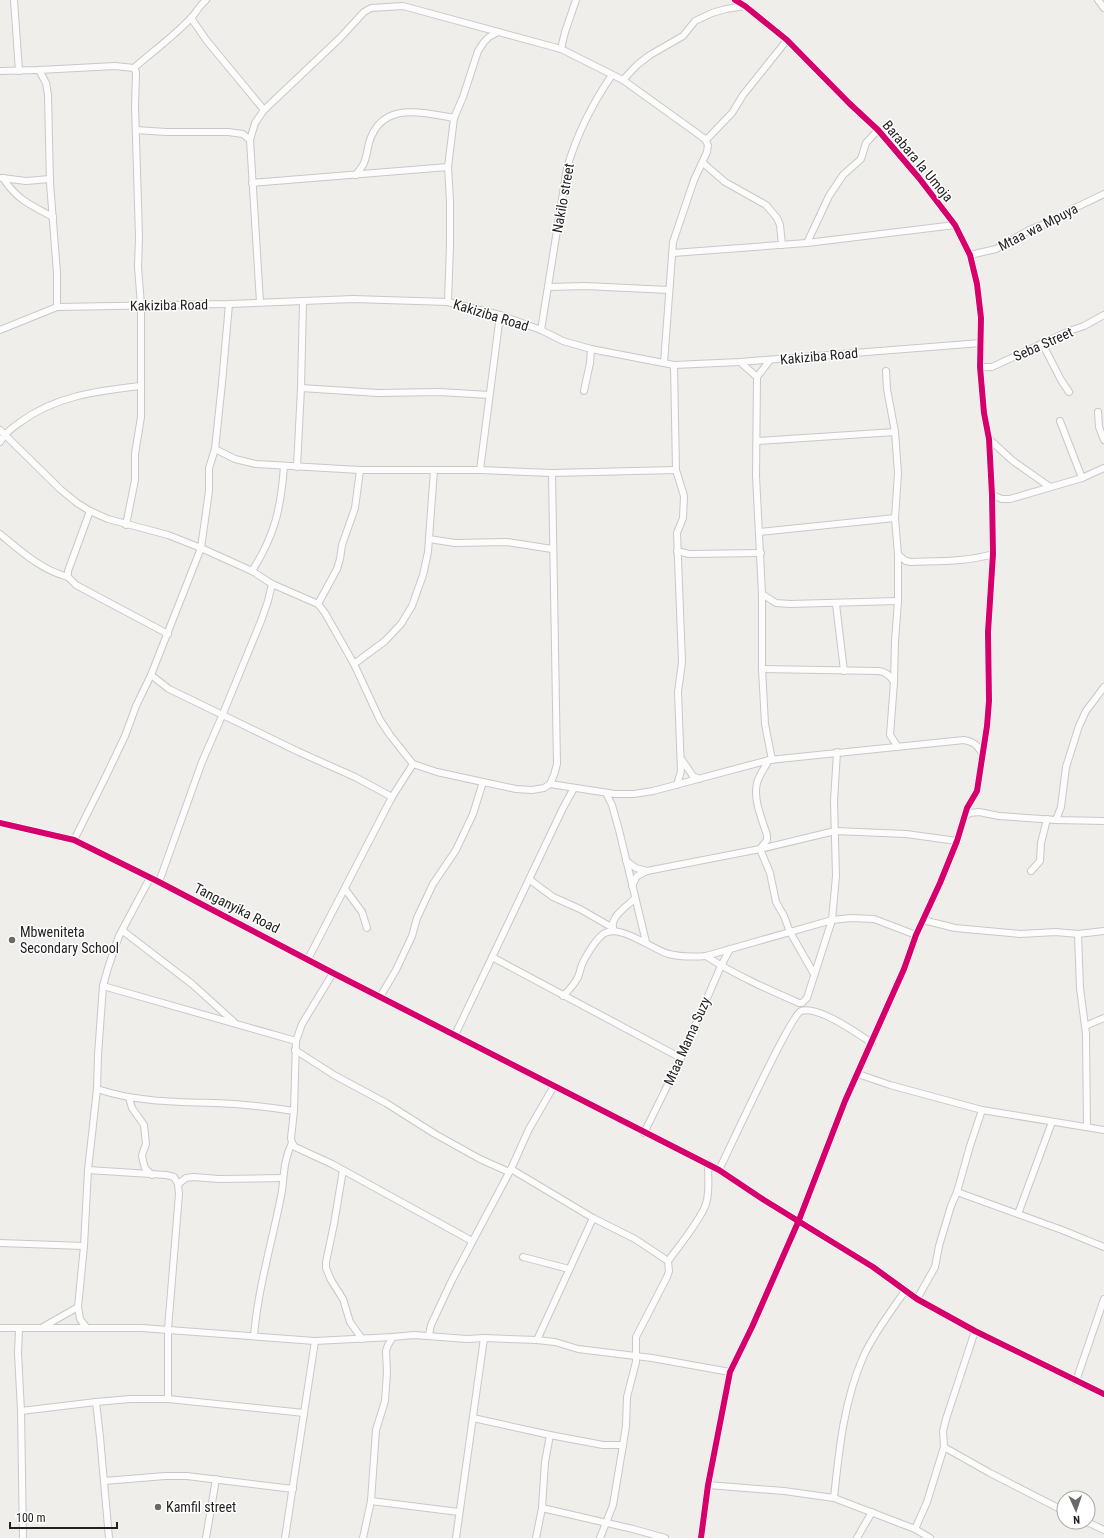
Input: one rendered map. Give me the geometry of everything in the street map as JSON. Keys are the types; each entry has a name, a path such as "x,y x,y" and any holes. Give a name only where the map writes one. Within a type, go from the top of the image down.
{"street":[{"path":"14,0 19,71"},
{"path":"0,71 115,66 134,68 191,18 199,2 206,0"},
{"path":"561,49 576,0"},
{"name":"Barabara la Umoja","path":"701,1538 708,1485 730,1372 752,1327 798,1220 845,1101 872,1043 904,969 916,935 940,883 957,841 967,808 977,791 987,726 989,701 988,632 992,554 992,495 989,439 984,413 980,367 981,318 977,284 970,255 955,225 919,178 878,130 787,40 745,6 735,0"},
{"path":"1098,0 1104,8"},
{"path":"260,302 250,140 255,123 264,110 340,38 364,12 371,8 404,3 498,32 561,49 623,80 706,140 708,145 707,152 694,180 673,242 664,363"},
{"path":"623,80 637,65 650,55 683,36 695,21 712,13 745,6"},
{"path":"191,18 207,41 264,110"},
{"path":"448,302 450,237 448,168 454,118 463,97 478,51 489,37 498,32"},
{"path":"706,140 732,113 743,95 787,40"},
{"path":"126,525 135,480 135,454 140,417 141,305 138,266 139,237 135,106 137,77 134,68"},
{"path":"39,70 46,83 48,94 50,179 57,273 57,307"},
{"name":"Nakilo street","path":"541,330 567,168 573,146 583,123 602,89 612,75"},
{"path":"356,174 364,164 371,136 379,124 390,116 406,111 423,112 454,118"},
{"path":"136,130 166,132 228,132 243,134 250,140"},
{"path":"807,243 829,196 843,175 861,159 866,143 878,130"},
{"path":"702,164 725,182 766,205 780,224 782,245"},
{"path":"252,183 448,168"},
{"path":"2,178 26,182 50,179"},
{"path":"2,178 18,198 53,217"},
{"name":"Mtaa wa Mpuya","path":"970,255 996,249 1031,229 1053,221 1104,194"},
{"path":"673,253 807,243 955,225"},
{"path":"549,287 585,286 669,290"},
{"name":"Kakiziba Road","path":"0,330 57,307 229,304 353,299 448,302 500,315 541,330 563,341 590,349 674,365 770,360 981,343"},
{"path":"297,467 303,302"},
{"path":"74,840 125,736 136,706 168,634 201,548 209,491 209,468 214,449 222,383 229,304"},
{"path":"480,470 500,315"},
{"name":"Seba Street","path":"980,367 992,367 1084,326 1104,315"},
{"path":"1042,344 1069,392"},
{"path":"584,391 590,363 590,349"},
{"path":"760,849 767,840 768,835 757,802 757,782 760,775 771,760 765,724 762,670 761,553 756,476 758,377 770,360"},
{"path":"740,362 758,377"},
{"path":"674,365 676,470 684,496 683,518 677,533 682,662 678,692 681,771 677,785"},
{"path":"883,749 890,735 898,600 896,518 898,473 895,432 887,389 886,371"},
{"path":"0,442 3,432 38,410 69,397 92,392 140,386"},
{"path":"301,388 489,395"},
{"path":"1098,412 1104,440"},
{"path":"1060,421 1082,478"},
{"path":"3,432 60,489 90,511 126,525 168,536 201,548 252,571 272,584 318,604 325,613 354,664 380,720 390,736 413,764 437,772 516,789 532,790 544,788 550,784 557,764 552,549 552,473"},
{"path":"757,442 895,432"},
{"path":"989,439 1013,461 1050,486"},
{"path":"214,449 235,459 256,464 360,470 480,470 552,473 676,470"},
{"path":"252,571 262,555 274,527 281,501 284,466"},
{"path":"992,495 1002,499 1010,499 1050,486 1065,484 1104,468"},
{"path":"318,604 337,569 342,545 355,508 360,470"},
{"path":"354,664 385,641 402,624 412,606 423,575 428,552 434,470"},
{"path":"68,577 68,571 90,511"},
{"path":"760,532 896,518"},
{"path":"0,534 29,558 49,570 68,577 76,585 168,634"},
{"path":"429,539 455,543 507,542 552,549"},
{"path":"677,550 689,554 761,553"},
{"path":"898,555 906,561 911,562 961,560 981,558 992,554"},
{"path":"159,882 202,762 268,601 272,584"},
{"path":"762,594 776,603 790,604 836,604 898,600"},
{"path":"836,604 844,671"},
{"path":"762,670 885,672 891,676 894,682"},
{"path":"151,675 169,689 222,716 355,776 392,797"},
{"path":"1056,820 1060,807 1066,767 1079,726 1086,711 1104,687"},
{"path":"890,735 898,747"},
{"path":"550,784 606,793 634,794 653,791 771,760 837,752 883,749 964,740 972,741 982,753"},
{"path":"706,956 721,966 799,1003 802,1003 807,998 832,920 836,876 835,831 837,752"},
{"path":"681,760 693,776 699,779"},
{"path":"308,959 392,797 413,764"},
{"path":"380,997 396,970 412,936 417,918 432,884 456,850 473,814 483,782"},
{"path":"455,1035 574,788"},
{"path":"606,793 612,805 634,899 646,942"},
{"path":"972,800 976,810 979,812"},
{"path":"964,816 970,813 979,812 999,816 1056,820 1104,821"},
{"path":"1031,871 1040,861 1041,842 1047,819"},
{"name":"Tanganyika Road","path":"0,823 74,840 159,882 333,973 708,1164 873,1267 917,1299 975,1331 1104,1394"},
{"path":"632,886 638,876 647,871 760,849 835,831 906,834 957,841"},
{"path":"760,849 770,872 776,902 784,916 790,932 814,974"},
{"path":"626,861 636,868 647,871"},
{"path":"86,1327 80,1319 78,1307 84,1246 88,1170 97,1090 98,1054 104,986 114,948 150,878"},
{"path":"530,880 553,898 580,909 614,930 646,942 657,950 683,956 706,956 832,920 851,918 874,919 916,935"},
{"path":"345,889 362,912 367,928"},
{"path":"614,930 613,922 622,909 634,899"},
{"path":"923,920 955,928 1020,934 1056,932 1078,934 1104,931"},
{"path":"563,996 577,980 584,962 600,936 614,930"},
{"path":"123,932 192,984 237,1024"},
{"path":"1078,934 1080,988 1086,1026 1087,1127"},
{"name":"Mtaa Mama Suzy","path":"644,1132 681,1058 721,966 730,949"},
{"path":"492,957 681,1058"},
{"path":"254,1336 256,1313 282,1190 285,1162 292,1143 296,1041 309,1012 333,973"},
{"path":"104,986 296,1041"},
{"path":"719,1170 782,1039 797,1015 808,1010 817,1012 843,1024 872,1043"},
{"path":"1086,1026 1104,1018"},
{"path":"295,1050 334,1075 386,1103 435,1134 480,1159 510,1170 593,1218 635,1239 668,1261"},
{"path":"858,1074 890,1085 982,1110 1104,1130"},
{"path":"429,1335 431,1325 472,1241 510,1170 529,1129 554,1086"},
{"path":"97,1090 129,1098 168,1103 262,1106 294,1111"},
{"path":"129,1098 132,1108 144,1125 146,1144 142,1155 144,1168 152,1175"},
{"path":"917,1299 935,1267 939,1246 982,1110"},
{"path":"1018,1214 1052,1122"},
{"path":"292,1143 299,1149 343,1170 472,1241"},
{"path":"600,1538 607,1523 612,1505 623,1445 626,1426 627,1397 634,1373 636,1337 667,1277 669,1270 668,1261 702,1213 706,1203 708,1164"},
{"path":"88,1170 174,1177 178,1184 180,1194 168,1329 168,1399"},
{"path":"343,1170 326,1268 330,1280 343,1299 350,1322 362,1339"},
{"path":"178,1184 186,1178 192,1177 219,1179 283,1178"},
{"path":"957,1192 1062,1230 1104,1248"},
{"path":"537,1340 593,1218"},
{"path":"0,1243 84,1246"},
{"path":"523,1257 569,1269"},
{"path":"834,1498 846,1406 854,1380 864,1354 876,1333 905,1291"},
{"path":"1076,1381 1104,1300"},
{"path":"39,1328 78,1307"},
{"path":"0,1328 19,1329 86,1327 168,1329 315,1341 414,1335 429,1335 467,1340 484,1338 537,1340 555,1342 578,1349 700,1365 730,1372"},
{"path":"19,1329 18,1353 21,1411 23,1538"},
{"path":"915,1529 926,1502 944,1447 943,1431 946,1419 975,1331"},
{"path":"363,1538 371,1501 376,1430 385,1401 387,1388 386,1351 393,1337"},
{"path":"456,1538 484,1338"},
{"path":"285,1538 315,1341"},
{"path":"21,1411 130,1399 168,1399 304,1413"},
{"path":"96,1402 109,1538"},
{"path":"473,1418 603,1445 623,1445"},
{"path":"536,1538 542,1508 545,1462 550,1435"},
{"path":"944,1447 990,1473 1056,1507"},
{"path":"104,1481 166,1476 216,1479 293,1488"},
{"path":"206,1538 216,1479"},
{"path":"708,1485 784,1491 834,1498 915,1529 930,1538"},
{"path":"371,1501 459,1512"},
{"path":"542,1508 665,1538"},
{"path":"857,1538 872,1512"}],"cycle path":[{"path":"701,1538 708,1485 730,1372 752,1327 799,1220 845,1101 904,969 916,935 940,883 957,841 967,808 977,791 987,726 989,701 988,632 993,554 989,439 984,413 980,367 981,318 977,284 970,255 955,225 919,178 878,130 787,40 745,6 735,0"},
{"path":"0,823 74,840 159,882 333,973 719,1170 764,1200 873,1267 917,1299 975,1331 1104,1394"}],"place":[{"name":"Mbweniteta Secondary School","path":"12,940"},
{"name":"Kamfil street","path":"158,1507"}]}
